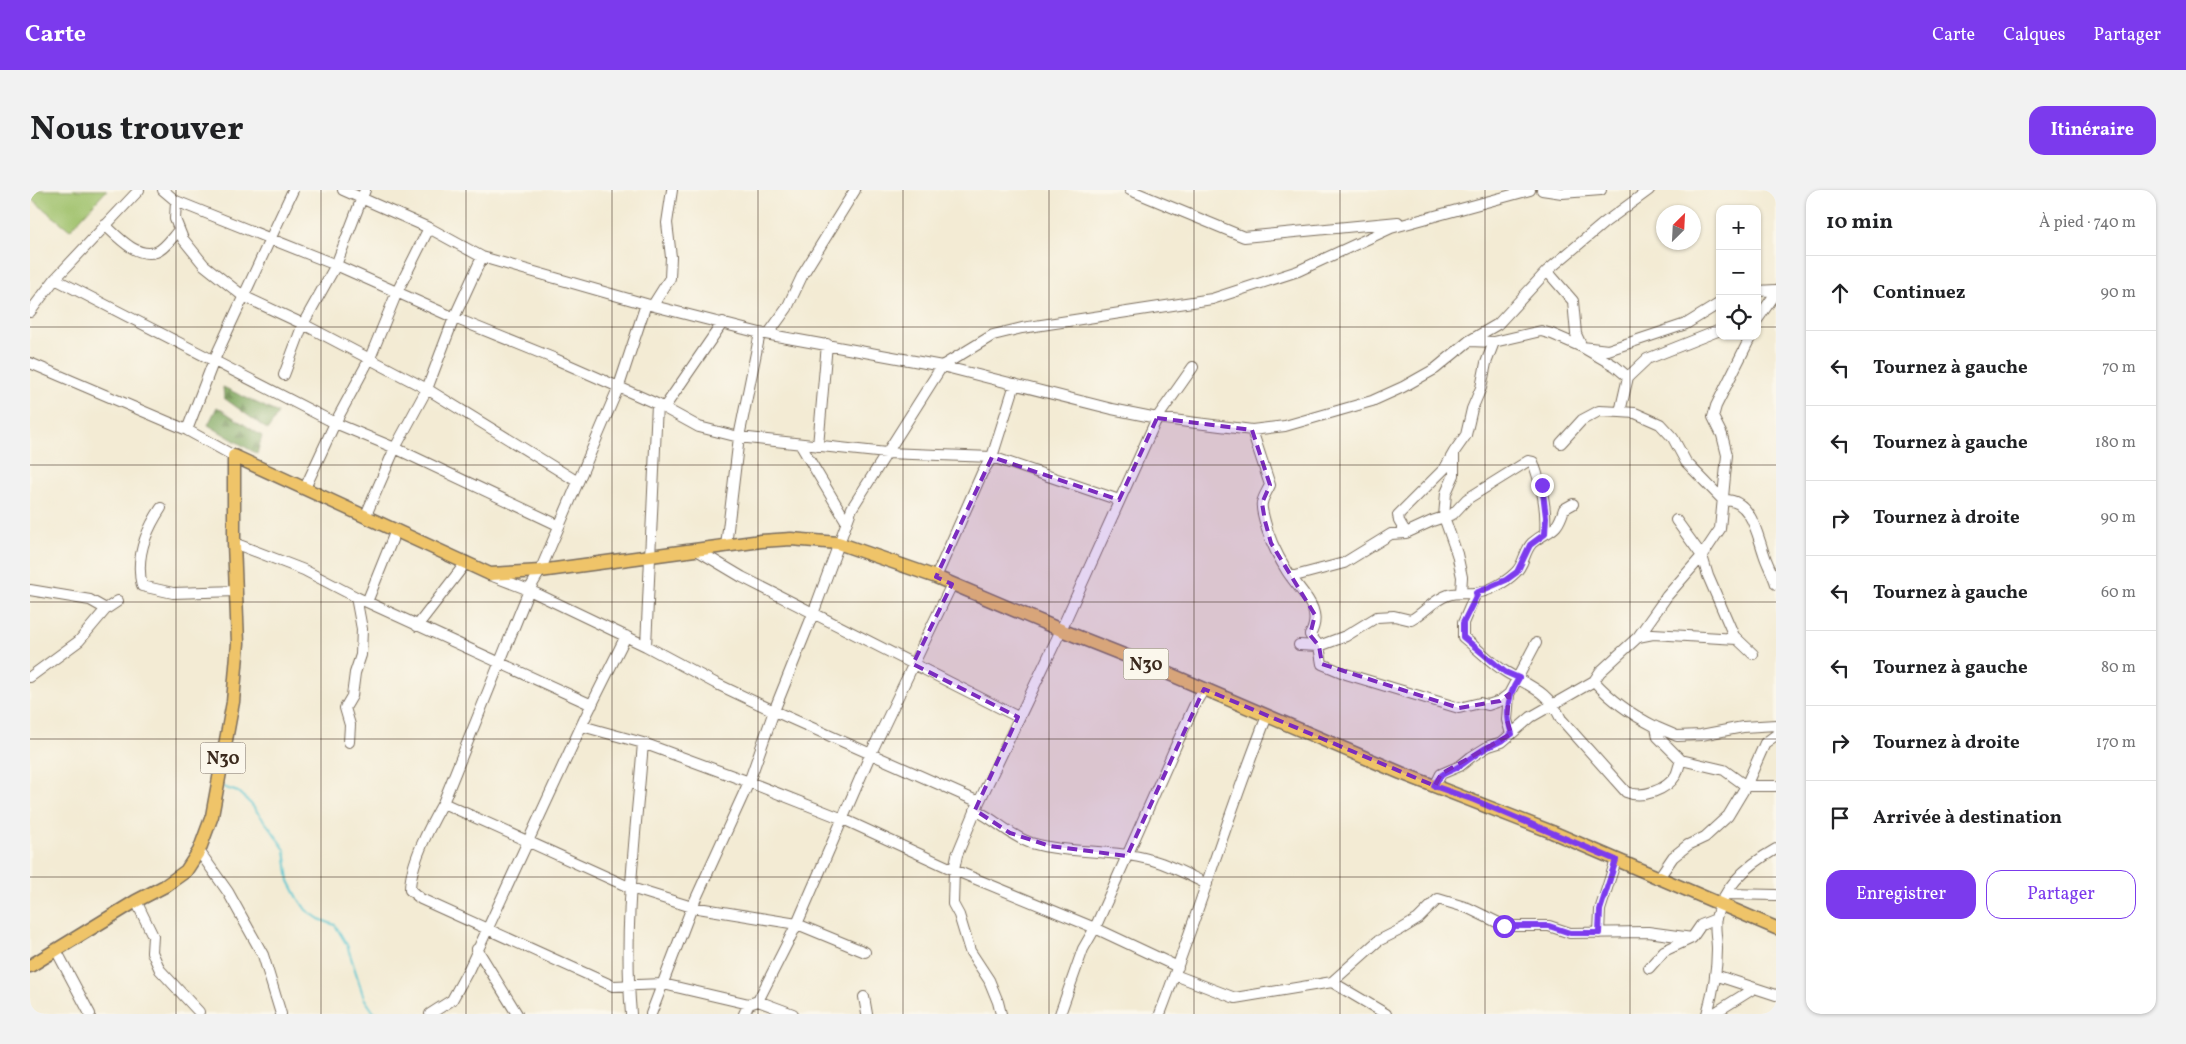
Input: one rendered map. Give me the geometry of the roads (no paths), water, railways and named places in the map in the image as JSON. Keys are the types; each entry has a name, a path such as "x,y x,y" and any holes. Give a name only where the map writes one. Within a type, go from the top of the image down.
{"main road":[{"name":"N30","path":"30,966 136,900 165,886 186,870 200,851 212,816 233,702 238,643 234,543 234,456 366,515 465,564 490,574 540,571 695,549 791,539 838,543 936,577 1434,786 1474,800 1776,928"}],"street":[{"path":"30,312 55,279 139,190"},
{"path":"163,190 176,201 336,265 454,318 619,386 699,426 739,437 886,454 992,457 1119,500"},
{"path":"186,430 214,360 293,190"},
{"path":"343,190 364,195 482,256 650,304 765,333 942,366 1112,409 1157,418 1252,430 1285,426 1372,401 1403,387 1435,369 1469,341 1498,324 1547,271 1604,223 1649,190"},
{"path":"672,190 667,223 671,257 670,278 650,304 619,386 558,525 540,571 529,590 443,803 432,823 410,878 410,890 420,899 613,986 629,987 663,984 754,1003 793,1014"},
{"path":"726,546 739,437 765,333 787,308 803,274 855,190"},
{"path":"1130,190 1244,237 1414,221"},
{"path":"651,1014 692,907 749,782 846,521 852,508 942,366 993,335 1022,328 1212,299 1298,270 1391,228 1530,190"},
{"path":"1542,190 1562,193 1601,190"},
{"path":"284,375 303,324 336,265 364,195"},
{"path":"176,201 175,219 183,240 204,264 243,296 303,324 427,389 578,482"},
{"path":"105,225 124,244 138,251 155,252 162,249 179,230"},
{"path":"306,488 335,423 370,358 397,292 429,228"},
{"path":"366,515 395,448 427,389 454,318 482,256"},
{"path":"1547,271 1573,301 1576,334 1582,347"},
{"path":"55,279 335,423 395,448 558,525"},
{"path":"1761,291 1776,292"},
{"path":"1761,314 1776,292"},
{"path":"1582,347 1608,350 1686,324 1716,305"},
{"path":"646,646 660,406 723,322"},
{"path":"1469,341 1494,342 1542,331 1582,347 1615,366 1628,377"},
{"path":"1620,412 1628,377 1647,359 1716,331"},
{"path":"1434,786 1441,774 1460,766 1489,746 1502,742 1531,717 1594,681 1600,672 1638,637 1667,596 1702,556 1720,528 1727,455 1722,435 1713,417 1748,340"},
{"path":"1406,533 1399,521 1398,515 1445,468 1466,435 1472,409 1482,388 1486,363 1494,342"},
{"path":"818,446 827,344"},
{"path":"30,363 186,430 234,456"},
{"path":"1001,1014 989,980 970,950 954,904 954,870 977,806 1061,630 1157,418 1192,368"},
{"path":"936,577 982,473 992,457 1016,384"},
{"path":"1561,442 1582,420 1599,411 1635,413 1660,424 1673,438 1686,462 1723,500 1731,500 1746,510 1757,531 1764,554 1775,579"},
{"path":"1252,430 1270,485 1262,503 1271,543 1300,587 1315,615 1316,626 1310,635 1319,646 1322,664 1330,669 1459,708 1480,703 1488,705 1500,702 1509,694 1519,678 1536,643"},
{"path":"800,444 846,521"},
{"path":"1454,452 1454,475 1446,493 1444,517 1457,554 1462,577 1461,592"},
{"path":"1292,577 1344,563 1391,534 1406,533 1453,514 1467,499 1528,461 1533,462 1542,485 1546,517 1545,534"},
{"path":"1299,645 1319,646 1346,636 1377,617 1394,616 1410,620 1422,614 1432,604 1447,595 1461,592 1476,593 1506,580 1517,572 1530,545 1558,525 1564,509 1574,504"},
{"path":"161,508 150,525 139,559 142,586 173,593 237,590"},
{"path":"1676,520 1702,556 1727,621 1737,639 1753,654"},
{"path":"367,602 396,530"},
{"path":"234,543 304,570 417,626 592,705"},
{"path":"695,549 742,577 813,614 1018,717"},
{"path":"417,626 465,564"},
{"path":"490,574 529,590 626,636 715,683 774,711 872,753 977,806 1010,833 1030,842 1147,859 1208,884"},
{"path":"744,1014 754,1003 797,924 872,753 952,584"},
{"path":"30,590 90,600 106,609"},
{"path":"1476,593 1477,595 1463,623 1463,637 1505,672 1519,678 1555,705 1561,719 1626,792 1633,795 1652,793 1668,784 1676,774 1681,760"},
{"path":"349,742 350,725 346,708 352,696 354,673 361,655 362,629 356,597"},
{"path":"30,677 79,641 106,609 118,601"},
{"path":"1638,637 1653,634 1737,639"},
{"path":"430,1014 452,1000 626,636"},
{"path":"1594,681 1620,706 1634,716 1677,736 1701,735 1743,727 1776,725"},
{"path":"1060,1014 1083,948 1095,928 1195,704 1204,689"},
{"path":"1509,694 1507,720 1512,734"},
{"path":"1160,1014 1208,884 1240,784 1267,716"},
{"path":"582,726 643,743 843,819 954,870 1095,928 1177,971 1235,998 1332,982 1378,941 1418,918 1438,899 1468,908 1504,926 1549,926 1570,933 1648,932 1692,938"},
{"path":"1656,727 1658,737 1681,760 1724,770 1746,786 1776,786"},
{"path":"1658,879 1673,857 1688,845 1705,837 1728,816 1746,786 1765,743 1776,735"},
{"path":"631,1014 629,987 631,888 643,743"},
{"path":"443,803 631,888 692,907 797,924 866,952"},
{"path":"1707,1014 1714,975 1717,949 1716,919 1720,905 1744,870 1776,849"},
{"path":"200,851 228,892 263,955 281,1014"},
{"path":"1599,933 1600,910 1616,860"},
{"path":"1727,894 1776,895"},
{"path":"136,900 153,936 152,952 160,970 199,1012"},
{"path":"1649,968 1664,951 1692,938 1701,925 1716,919"},
{"path":"1763,922 1776,936"},
{"path":"477,949 517,1014"},
{"path":"56,950 90,1014"},
{"path":"1714,975 1732,979 1776,995"},
{"path":"1332,982 1386,1014"},
{"path":"1713,1014 1753,988"},
{"path":"864,997 867,1014"}],"waterway":[{"path":"223,787 238,792 251,804 273,832 285,850 289,881 298,898 306,910 319,919 335,925 347,945 364,998 375,1014"}]}
